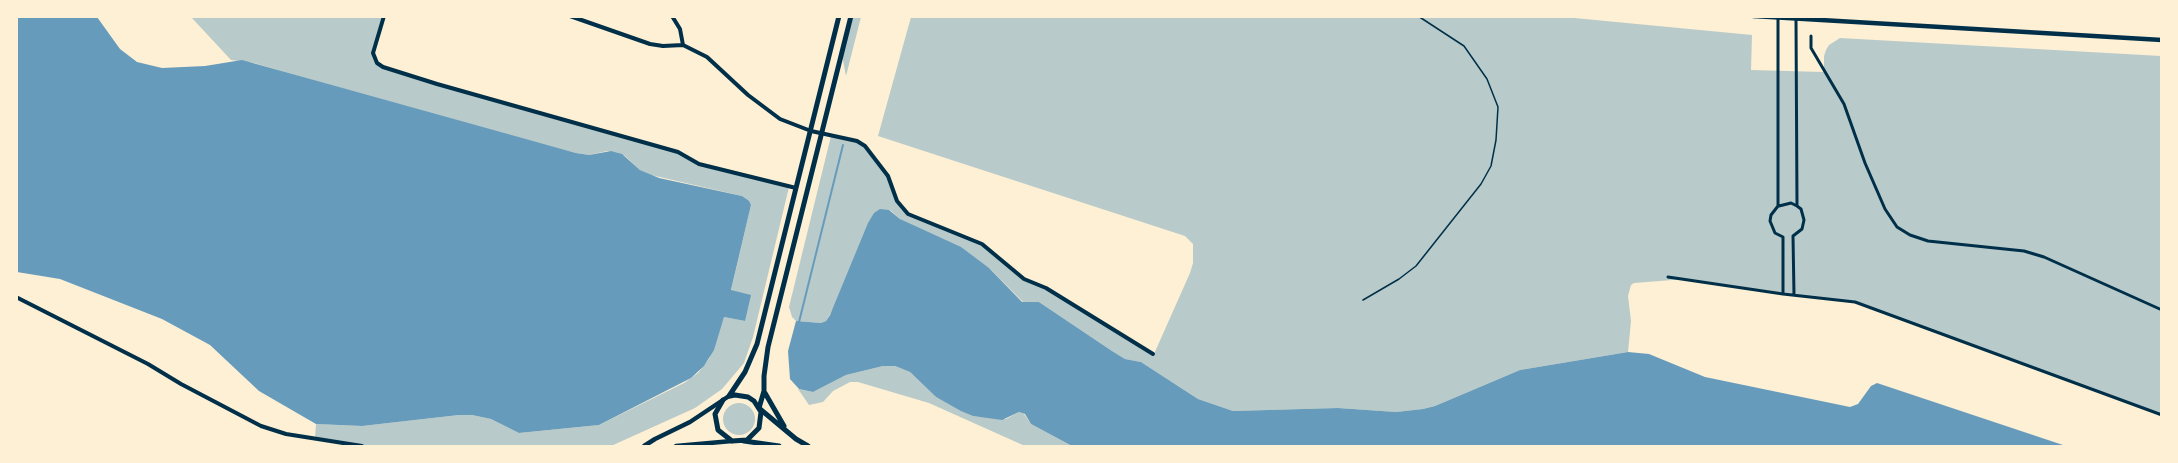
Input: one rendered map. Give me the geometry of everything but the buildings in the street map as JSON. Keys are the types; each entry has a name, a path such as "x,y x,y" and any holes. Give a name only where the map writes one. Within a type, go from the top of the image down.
{"main road":[{"path":"729,396 750,363 757,345 839,16"},
{"path":"742,441 754,435 762,420 759,409 764,391 768,347 851,16"},
{"path":"764,391 788,433"},
{"path":"729,396 748,397 759,409 808,447"},
{"path":"723,400 718,406 715,423 724,437 732,441 779,447"}],"street":[{"path":"384,16 373,53 377,63 383,67 678,153 699,164 796,189"},
{"path":"570,16 650,44 682,45 707,57 748,95 780,119 821,134 857,141 865,146 888,176 900,206 913,217 982,244 1024,279 1046,288 1153,354"},
{"path":"672,16 680,28 682,45"},
{"path":"1753,16 2162,40"},
{"path":"1778,19 1778,206 1771,215 1770,221 1775,232 1783,237 1793,236 1802,229 1803,215 1797,206 1791,203 1778,206"},
{"path":"1797,206 1800,19"},
{"path":"1811,36 1811,48 1844,104 1865,163 1885,209 1897,227 1910,235 1928,241 2024,251 2044,257 2162,310"},
{"path":"1793,236 1794,295"},
{"path":"1783,237 1783,294"},
{"path":"1668,277 1861,304 2162,415"},
{"path":"16,297 148,364 261,426 286,434 362,447"},
{"path":"644,447 690,422 729,396"},
{"path":"676,447 732,441"}],"path":[{"path":"1363,300 1400,279 1416,266 1481,184 1491,166 1496,140 1498,107 1487,79 1464,46 1418,16"}],"shaded area":[{"path":"191,17 384,17 373,47 375,58 383,67 678,152 693,162 789,187 753,337 744,363 722,389 695,408 611,446 362,446 315,438 316,424 362,426 459,415 491,419 519,433 599,425 684,383 698,373 709,359 724,317 745,321 731,291 751,205 742,196 651,175 640,170 625,156 618,153 607,151 589,155 576,153 254,63 231,60"},
{"path":"851,17 861,17 846,76 842,55"},
{"path":"911,17 1564,17 1752,35 1751,70 1824,72 1826,50 1829,45 1840,38 2161,56 2161,415 1861,304 1685,279 1631,285 1628,296 1631,321 1628,352 1520,370 1423,409 1396,412 1338,408 1233,411 1198,399 1141,362 1125,359 1039,302 1023,302 989,268 900,219 890,210 826,321 821,323 796,321 789,307 831,136 861,143 885,172 895,197 908,214 982,244 1024,279 1046,288 1154,354 1190,273 1193,263 1193,244 1185,236 878,136"},
{"path":"883,366 895,366 910,372 936,397 973,416 1006,419 1019,412 1024,414 1031,424 1072,446 1025,446 929,403 858,382 850,382 833,391 823,402 809,405 798,389 813,392 846,375"},
{"path":"739,403 750,408 755,419 750,430 739,435 728,430 723,419 728,408"}],"water":[{"path":"17,16 97,17 120,49 137,62 162,68 205,66 242,60 576,153 589,155 611,151 622,154 640,170 659,178 742,196 751,205 731,290 751,295 745,321 724,317 714,350 704,366 691,378 599,425 519,433 491,419 472,415 362,426 316,424 259,391 210,345 162,319 60,279 17,272"},
{"path":"880,209 889,210 900,219 961,247 989,268 1022,302 1039,302 1125,359 1141,362 1198,399 1233,411 1338,408 1396,412 1423,409 1520,370 1628,352 1649,354 1705,377 1850,407 1858,404 1871,386 1877,383 2066,446 1072,446 1031,424 1025,414 1019,412 1002,420 973,416 961,411 936,397 910,372 895,366 883,366 846,375 813,392 799,389 790,379 788,351 796,321 821,323 826,321 868,223 874,213"}],"waterway":[{"path":"799,322 843,145"}]}
